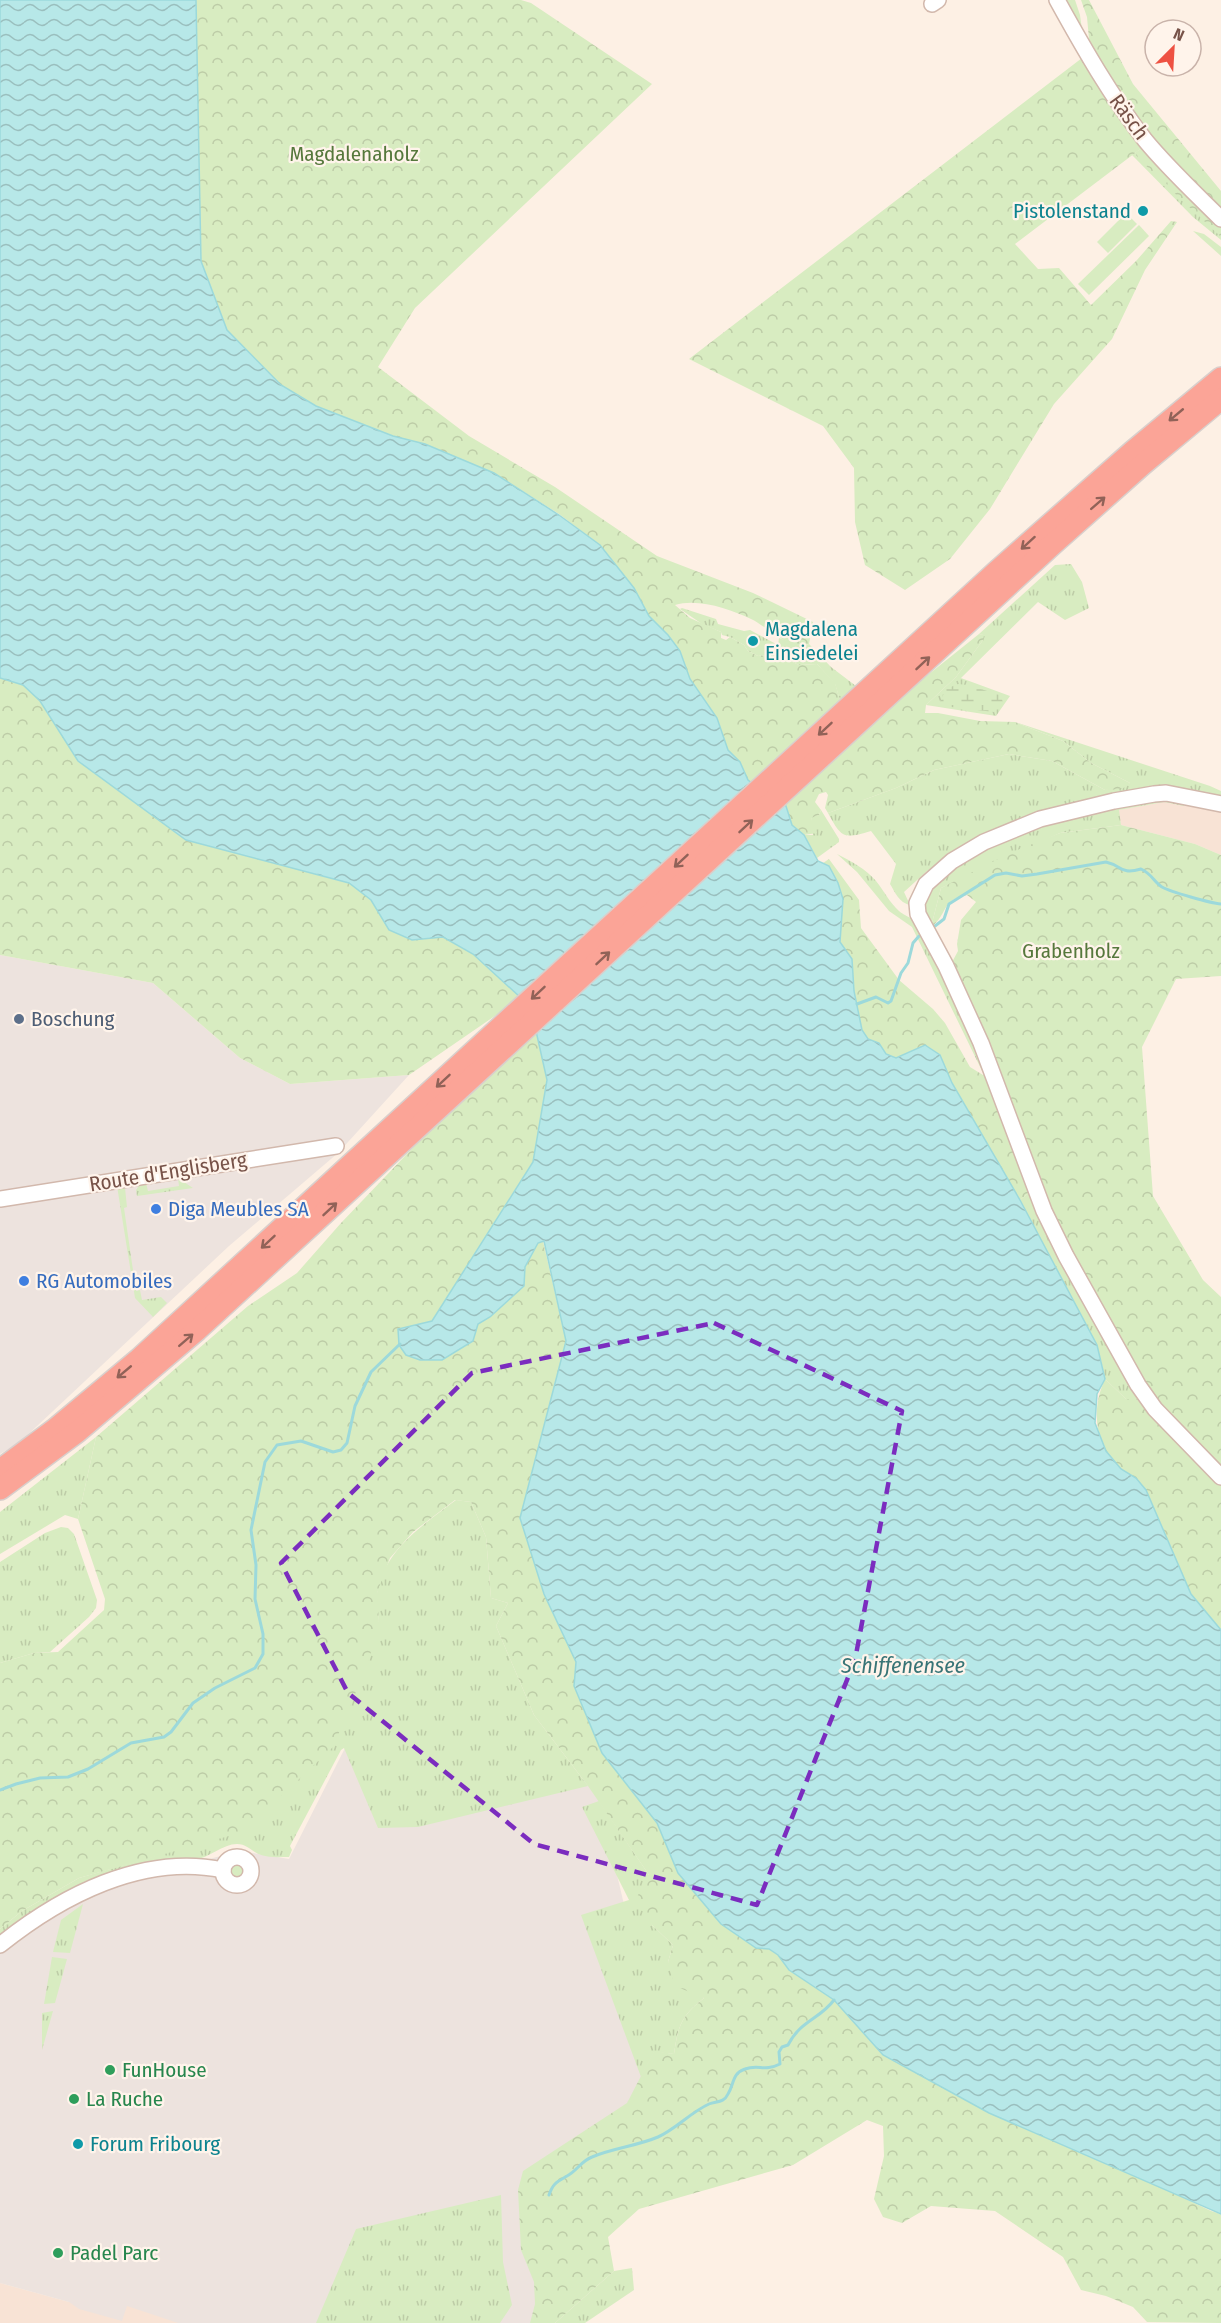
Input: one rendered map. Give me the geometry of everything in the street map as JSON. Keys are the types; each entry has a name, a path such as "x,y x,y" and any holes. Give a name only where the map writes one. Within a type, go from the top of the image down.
{"highway":[{"path":"0,1503 220,1310 492,1048 874,696 1086,491 1221,378"},
{"path":"874,696 1221,399"},
{"path":"0,1470 54,1430 139,1359 492,1048"},
{"path":"0,1489 110,1406"}],"street":[{"name":"Räsch","path":"1057,0 1080,43 1130,120 1167,165 1221,219"},
{"path":"1221,804 1166,793 1114,801 1040,819 984,842 952,861 926,884 917,903 918,914 946,966 981,1043 1044,1211 1065,1256 1138,1385 1155,1409 1221,1477"},
{"name":"Route d'Englisberg","path":"0,1199 336,1146"},
{"path":"0,1945 23,1927 102,1883 157,1868 204,1866 223,1870"}],"highlighted area":[{"path":"714,1323 902,1411 855,1660 757,1905 534,1844 348,1693 281,1563 472,1373"}],"shaded area":[{"path":"1186,800 1221,807 1221,855 1195,844 1121,825 1118,810 1164,802 1184,806"},
{"path":"0,955 153,983 240,1058 290,1084 409,1075 338,1153 229,1246 20,1442 0,1454"},
{"path":"345,1748 595,1781 664,2075 551,2323 178,2323 127,2306 122,2321 79,2309 69,2302 0,2283 0,1953 24,1929 97,1888 240,1851 289,1859"},
{"path":"0,2283 69,2302 125,2302 185,2323 0,2323"}],"green space":[{"name":"Magdalenaholz","path":"196,0 521,0 531,3 652,84 415,308 378,367 469,436 555,487 657,556 753,593 813,622 809,644 801,645 786,641 751,619 724,608 694,603 675,605 690,618 721,632 721,638 726,640 730,637 758,656 775,654 799,665 817,664 835,683 840,700 864,726 979,634 984,635 983,640 956,677 926,705 925,713 938,713 980,721 1015,722 1063,741 1091,763 1130,783 1122,789 1105,790 1052,761 1009,754 934,770 896,788 828,813 825,808 828,795 826,792 819,794 815,802 821,810 819,815 811,818 817,833 804,835 792,825 786,806 748,780 740,762 728,750 717,718 690,679 680,651 649,616 634,588 600,545 559,514 494,473 425,444 393,436 316,406 281,385 227,330 201,261"},
{"path":"1063,0 1075,0 1083,37"},
{"path":"1081,0 1089,0 1133,84 1221,191 1221,211 1170,161 1090,50 1087,17"},
{"path":"1082,58 1143,147 1015,244 1038,269 1059,268 1091,305 1137,260 1171,221 1177,222 1145,270 1112,339 1054,404 990,509 950,559 905,590 865,565 855,522 854,468 823,426 689,359"},
{"path":"1143,147 1221,225 1221,240 1193,217 1132,155"},
{"path":"1144,150 1165,172 1160,179 1136,155 1139,151"},
{"path":"1173,182 1221,229 1221,237 1168,187 1166,183"},
{"path":"1126,213 1137,224 1108,253 1097,242"},
{"path":"1139,225 1149,236 1089,295 1078,284"},
{"path":"1193,231 1204,234 1221,247 1221,256"},
{"path":"1071,564 1082,582 1089,608 1065,620 1038,602 961,678 1010,696 996,716 926,705 956,677 983,640 983,635 979,634 1055,565"},
{"path":"680,609 716,619 718,624 744,631 750,630 778,645 779,638 803,646 809,644 831,667 856,686 840,700 835,684 817,664 799,665 775,654 758,656 730,637 702,624"},
{"path":"0,678 23,685 40,701 78,761 186,840 349,883 371,900 389,930 412,940 443,937 473,954 521,998 409,1075 290,1084 240,1058 153,983 0,955"},
{"path":"958,684 1000,695 1003,702 994,712 939,704 946,689"},
{"path":"1015,722 1210,786 1221,791 1221,800 1174,787 1155,788 988,836 927,871 904,892 910,905 903,902 890,884 896,864 871,831 845,835 837,828 828,813 896,788 934,770 1009,754 1052,761 1105,790 1130,783 1091,763 1063,741"},
{"path":"1165,798 1186,800 1184,806 1164,802 1119,810 1121,825 1060,833 941,888 931,927 926,918 923,901 929,889 941,877 975,853 1043,822"},
{"path":"821,810 839,842 817,858 804,835 813,835 811,817 819,815"},
{"name":"Grabenholz","path":"1121,825 1195,844 1221,855 1221,976 1176,979 1142,1047 1153,1196 1203,1280 1221,1297 1221,1469 1142,1385 1070,1255 950,966 958,951 961,920 976,902 967,895 953,900 931,927 941,888 1010,853 1060,833"},
{"path":"837,854 868,873 896,908 921,928 988,1074 984,1075 912,927 889,911 857,872"},
{"path":"829,859 859,900 861,928 899,980 933,1009 945,1023 970,1067 983,1075 988,1074 1031,1191 1020,1200 952,1083 940,1055 925,1045 896,1058 886,1054 879,1043 868,1039 862,1030 854,991 852,959 840,942 843,899 829,866 823,863"},
{"path":"536,1031 547,1080 533,1162 432,1321 398,1329 478,1324 490,1317 524,1286 525,1267 538,1243 543,1241 566,1341 520,1518 544,1594 576,1662 574,1686 602,1753 657,1823 678,1873 756,1948 769,1949 778,1955 789,1970 834,2000 883,2055 1221,2214 1221,2323 1147,2322 1133,2307 1106,2296 1081,2290 1063,2257 995,2211 931,2206 902,2223 883,2217 874,2199 884,2156 883,2126 867,2120 793,2165 639,2209 608,2237 614,2271 555,2323 530,2323 535,2304 534,2282 521,2250 518,2190 523,2171 627,2103 654,2051 674,2054 677,2036 685,2016 704,1998 675,1986 668,1962 673,1945 652,1925 637,1897 649,1875 588,1786 534,1715 496,1626 508,1603 491,1598 486,1537 471,1502 455,1500 413,1532 390,1558 377,1593 379,1621 368,1663 333,1747 276,1801 236,1834 79,1878 22,1911 0,1929 0,1663 34,1653 58,1652 104,1610 105,1599 78,1519 96,1437 248,1306 297,1273 425,1135"},
{"path":"178,1178 193,1188 137,1196 136,1190 140,1184 146,1183 148,1191 179,1186"},
{"path":"121,1185 125,1188 127,1207 124,1208 136,1291 140,1290 142,1300 161,1297 167,1303 153,1317 135,1298 117,1186"},
{"path":"1031,1191 1142,1399 1126,1399 1105,1379 1101,1360 1020,1200"},
{"path":"1105,1379 1126,1399 1142,1399 1221,1483 1221,1630 1191,1594 1146,1490 1112,1460 1105,1449 1100,1438 1097,1415 1098,1402"},
{"path":"96,1437 78,1519 65,1515 0,1554 0,1512"},
{"path":"456,1500 471,1502 486,1537 491,1598 508,1603 496,1626 534,1715 588,1786 418,1827 378,1828 344,1748 290,1846 292,1850 289,1857 264,1856 244,1845 237,1844 226,1846 194,1860 162,1860 136,1865 94,1879 54,1898 0,1935 0,1929 22,1911 79,1878 155,1856 379,1621 377,1593 388,1563 407,1539"},
{"path":"61,1527 68,1528 74,1534 97,1600 96,1608 50,1652 34,1653 0,1663 0,1562 45,1533"},
{"path":"599,1801 649,1875 652,1925 673,1945 668,1962 704,1998 685,2016 677,2036 674,2054 654,2052 641,2077 581,1915 629,1900 582,1807"},
{"path":"237,1862 243,1865 246,1871 243,1877 237,1880 231,1877 228,1871 231,1865"},
{"path":"83,1904 70,1953 53,1952 61,1920"},
{"path":"52,1957 67,1959 55,2003 44,2004"},
{"path":"53,2011 42,2050 42,2013"},
{"path":"501,2195 503,2262 512,2305 500,2323 316,2323 356,2229"},
{"path":"632,2268 634,2290 585,2323 555,2323 614,2271"}],"water":[{"name":"Schiffenensee","path":"0,0 196,0 201,261 227,330 281,385 316,406 393,436 425,444 494,473 600,545 634,588 649,616 680,651 690,679 717,718 728,750 740,762 748,780 761,790 781,798 792,825 804,835 818,861 829,866 843,899 840,942 852,959 854,991 862,1030 868,1039 879,1043 886,1054 896,1058 925,1045 940,1055 952,1083 1020,1200 1097,1345 1105,1379 1097,1394 1095,1423 1106,1451 1121,1469 1136,1478 1146,1490 1191,1594 1221,1630 1221,2214 989,2113 883,2055 834,2000 789,1970 778,1955 769,1949 756,1948 721,1924 678,1873 657,1823 602,1753 574,1686 576,1662 544,1594 520,1518 566,1341 544,1241 538,1243 525,1267 524,1286 490,1317 478,1324 473,1341 442,1360 420,1360 406,1355 399,1345 398,1329 432,1321 533,1162 547,1080 536,1031 521,998 473,954 443,937 412,940 389,930 371,900 349,883 186,840 78,761 40,701 23,685 0,678"}],"waterway":[{"path":"935,926 944,919 949,904 995,875 1006,873 1022,876 1106,862 1129,871 1141,869 1167,889 1221,904"},
{"path":"857,1004 876,997 888,1003 891,1001 901,973 908,963 913,943 919,936"},
{"path":"0,1790 40,1778 68,1777 88,1769 131,1743 164,1737 171,1732 193,1703 215,1688 255,1668 263,1654 263,1634 255,1599 256,1565 251,1530 265,1462 277,1445 301,1441 333,1452 341,1450 347,1443 355,1406 371,1372 400,1344"},
{"path":"549,2195 556,2183 588,2159 658,2137 702,2107 724,2099 730,2091 735,2076 741,2071 780,2064 779,2052 782,2047 788,2045 804,2025 823,2012 834,2000"}],"place":[{"name":"Pistolenstand","path":"1143,211"},
{"name":"Magdalena Einsiedelei","path":"753,641"},
{"name":"Boschung","path":"19,1019"},
{"name":"Diga Meubles SA","path":"156,1209"},
{"name":"RG Automobiles","path":"24,1281"},
{"name":"FunHouse","path":"110,2070"},
{"name":"La Ruche","path":"74,2099"},
{"name":"Forum Fribourg","path":"78,2144"},
{"name":"Padel Parc","path":"58,2253"}]}
